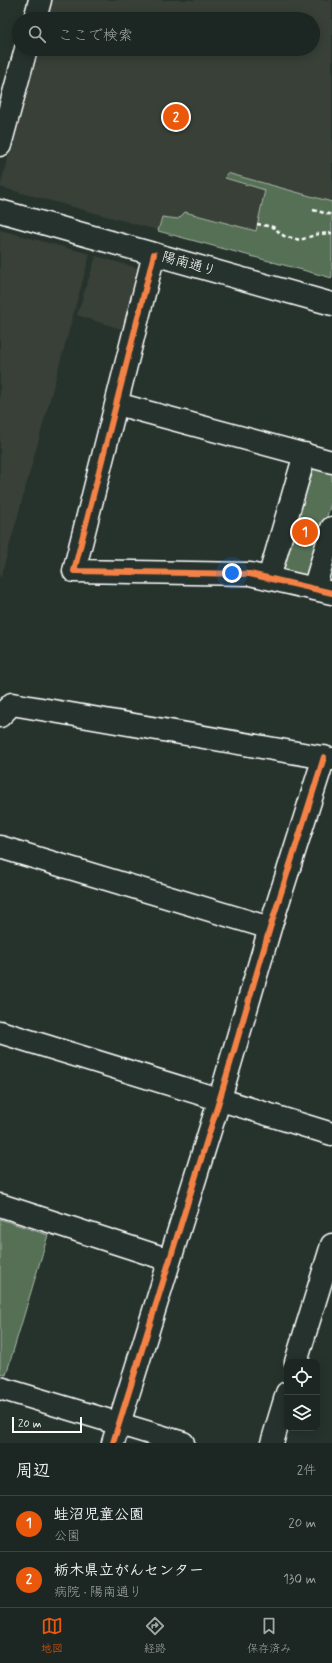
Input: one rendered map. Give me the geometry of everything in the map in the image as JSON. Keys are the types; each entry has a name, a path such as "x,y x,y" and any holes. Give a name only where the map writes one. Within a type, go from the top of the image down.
{"street":[{"path":"37,12 40,0"},
{"path":"0,145 24,56"},
{"name":"陽南通り","path":"0,211 332,304"},
{"path":"154,254 74,572 250,574 323,591 332,528"},
{"path":"117,404 332,462"},
{"path":"269,578 305,454"},
{"path":"0,716 12,704 328,758 270,928 220,1098 116,1434"},
{"path":"0,847 270,928"},
{"path":"0,1032 220,1098 332,1134"},
{"path":"0,1205 169,1260"},
{"path":"297,1359 332,1245"},
{"path":"0,1388 116,1434 183,1443"},
{"path":"272,1443 286,1395"}],"path":[{"path":"313,210 332,215"},
{"path":"257,224 273,227 284,236 300,240 318,234 332,233"}],"shaded area":[{"path":"52,0 332,0 332,278 0,187 36,56 320,56 320,12 49,12"},
{"path":"0,230 90,254 0,580"},
{"path":"96,256 137,268 124,330 77,315"}],"green space":[{"path":"227,173 332,202 332,278 158,231 162,217 178,219 185,212 256,231 265,190 225,178"},
{"path":"332,466 332,500 310,573 304,578 283,572 279,565 308,467"},
{"path":"0,1219 48,1235 6,1375 0,1373"}],"cycle path":[{"path":"154,254 74,571 250,574 332,593"},
{"path":"113,1443 220,1098 270,928 324,757"}],"place":[{"name":"栃木県立がんセンター","path":"176,117"},
{"name":"蛙沼児童公園","path":"305,532"}]}
